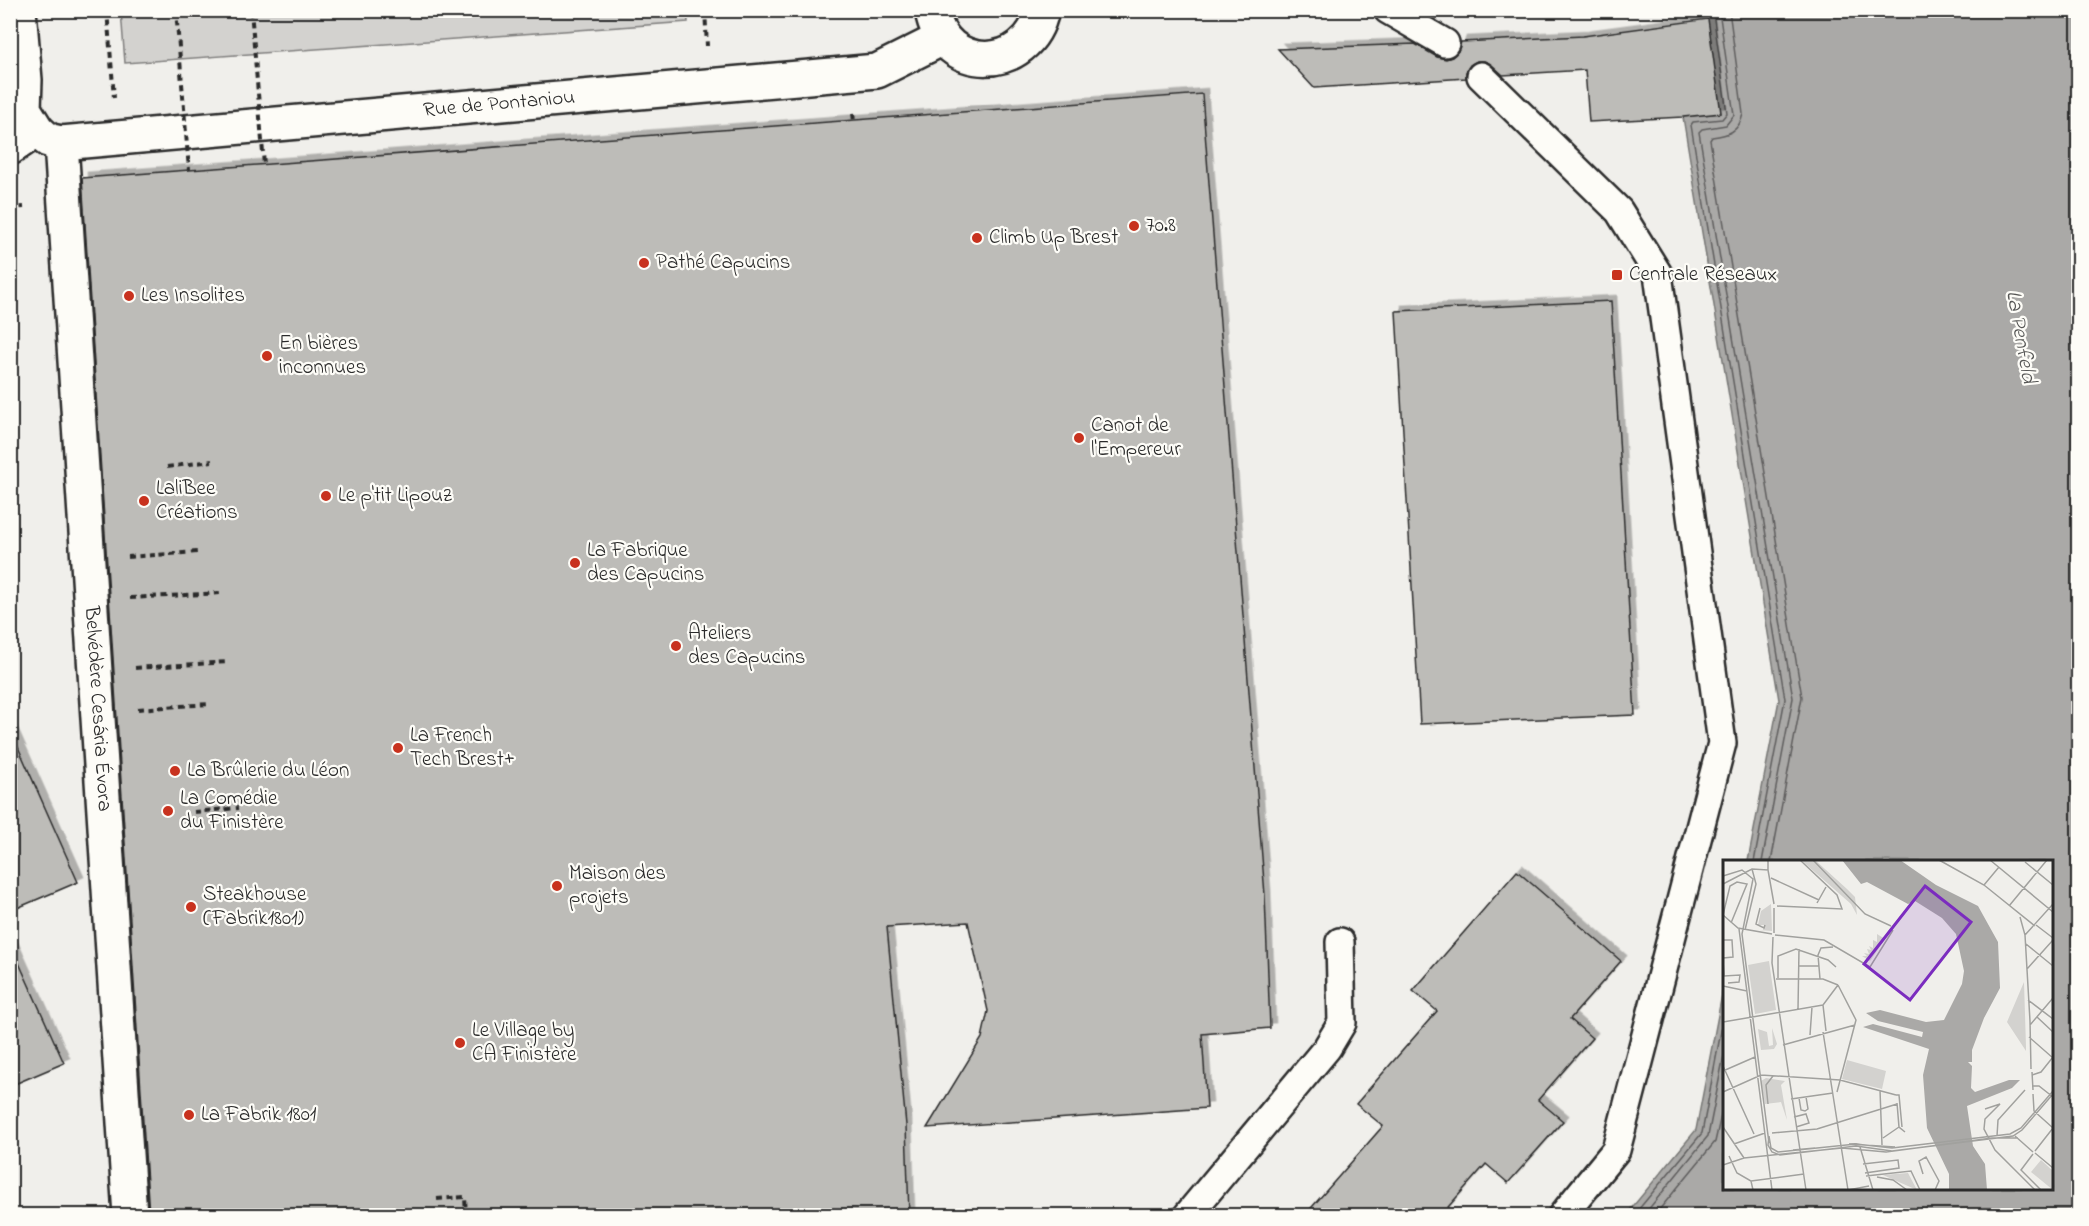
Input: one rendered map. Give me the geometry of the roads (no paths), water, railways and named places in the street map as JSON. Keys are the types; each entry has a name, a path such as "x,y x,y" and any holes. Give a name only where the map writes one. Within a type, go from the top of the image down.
{"street":[{"path":"19,10 25,80 24,109 49,137"},
{"path":"938,24 957,51 973,58 992,59 1010,55 1025,44 1037,30 1042,10"},
{"name":"Rue de Pontaniou","path":"10,148 49,137 117,138 877,71 938,24"},
{"name":"Belvédère Cesária Évora","path":"49,137 52,203 130,1215"}],"lane":[{"path":"1388,10 1444,43"},
{"path":"1481,76 1619,211 1658,274 1722,743 1616,1150 1562,1215"},
{"path":"1187,1215 1327,1048 1342,1023 1340,942"}],"water":[{"name":"La Penfeld","path":"1684,11 2078,11 2078,1215 1625,1216 1696,1130 1723,989 1723,1190 2053,1190 2053,860 1748,860 1779,700 1683,117 1721,113 1707,15 1685,16"}],"place":[{"name":"70.8","path":"1134,226"},
{"name":"Climb Up Brest","path":"977,238"},
{"name":"Pathé Capucins","path":"644,263"},
{"name":"Centrale Réseaux","path":"1617,275"},
{"name":"Les Insolites","path":"129,296"},
{"name":"En bières inconnues","path":"267,356"},
{"name":"Canot de l'Empereur","path":"1079,438"},
{"name":"Le p'tit Lipouz","path":"326,496"},
{"name":"LaliBee Créations","path":"144,501"},
{"name":"La Fabrique des Capucins","path":"575,563"},
{"name":"Ateliers des Capucins","path":"676,646"},
{"name":"La French Tech Brest+","path":"398,748"},
{"name":"La Brûlerie du Léon","path":"175,771"},
{"name":"La Comédie du Finistère","path":"168,811"},
{"name":"Maison des projets","path":"557,886"},
{"name":"Steakhouse (Fabrik1801)","path":"191,907"},
{"name":"Le Village by CA Finistère","path":"460,1043"},
{"name":"La Fabrik 1801","path":"189,1115"}]}
